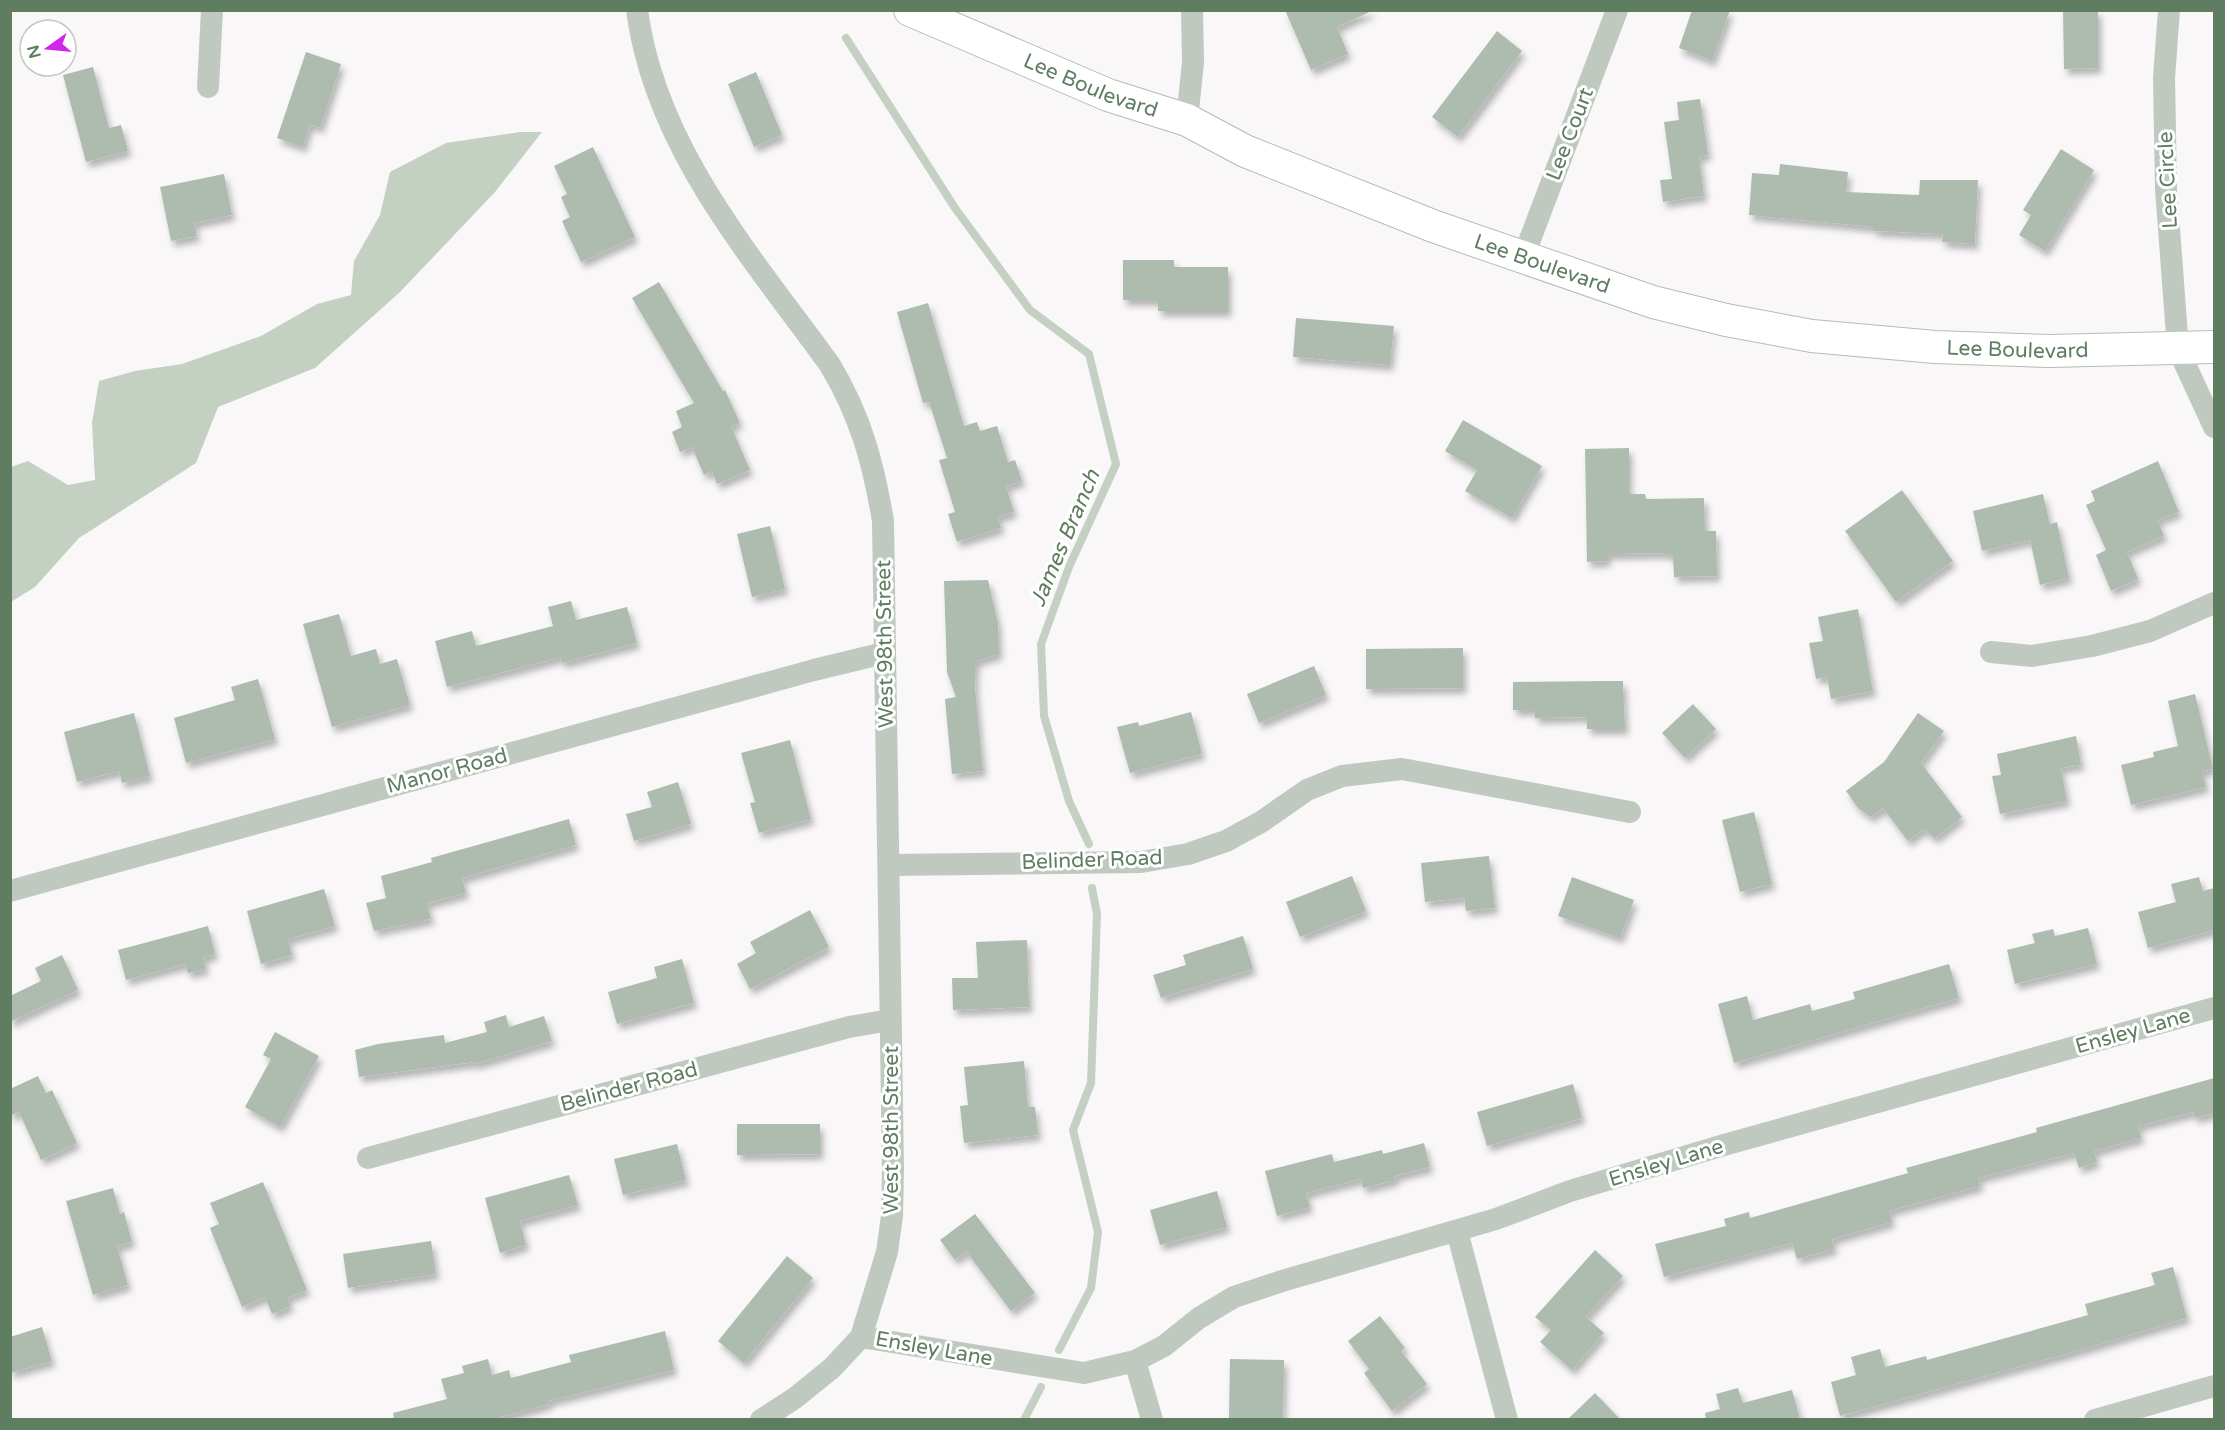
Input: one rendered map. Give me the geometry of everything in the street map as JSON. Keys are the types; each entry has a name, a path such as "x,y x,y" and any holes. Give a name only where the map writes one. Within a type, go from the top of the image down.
{"street":[{"path":"208,87 212,10"},
{"name":"West 98th Street","path":"638,10 645,51 660,100 683,152 723,218 830,365 861,425 875,469 883,521 892,1216 887,1252 861,1336"},
{"name":"Lee Boulevard","path":"910,10 1108,95 1187,120 1245,151 1523,258 1653,302 1726,320 1812,336 1969,349 2049,351 2214,347"},
{"path":"1187,120 1193,62 1192,10"},
{"name":"Lee Court","path":"1523,258 1617,10"},
{"name":"Lee Circle","path":"2169,10 2164,78 2166,189 2178,349"},
{"path":"2178,349 2214,427"},
{"path":"1991,652 2032,656 2092,646 2150,631 2214,603"},
{"name":"Manor Road","path":"10,891 814,670 884,653"},
{"name":"Belinder Road","path":"889,865 1141,862 1188,854 1226,841 1261,822 1307,790 1341,776 1402,769 1630,812"},
{"name":"Ensley Lane","path":"761,1419 795,1398 832,1368 861,1336 1084,1373 1135,1361 1164,1346 1199,1318 1234,1298 1282,1281 1457,1230 1570,1191 1724,1145 2214,1008"},
{"name":"Belinder Road","path":"368,1158 849,1027 890,1020"},
{"path":"1457,1230 1507,1419"},
{"path":"1135,1361 1152,1419"},
{"path":"2095,1419 2214,1386"}],"shaded area":[{"path":"520,132 542,132 495,192 400,292 315,368 218,407 196,463 79,538 35,587 11,602 11,467 28,461 68,485 95,480 92,423 99,381 135,371 182,364 261,336 317,304 351,295 354,261 380,215 390,172 446,143"}],"building":[{"path":"1285,10 1374,10 1337,27 1348,54 1311,70"},
{"path":"1692,10 1730,10 1712,61 1679,48"},
{"path":"2063,10 2098,10 2098,68 2064,69"},
{"path":"1497,31 1522,51 1458,137 1432,117"},
{"path":"306,52 341,64 320,128 310,124 303,147 277,138"},
{"path":"93,67 109,128 121,125 128,151 86,162 64,78 78,78 78,71"},
{"path":"756,72 782,135 754,147 728,84"},
{"path":"1700,99 1708,155 1699,156 1704,196 1663,202 1660,180 1672,179 1664,122 1679,120 1677,102"},
{"path":"593,147 635,237 581,262 562,221 570,217 561,197 567,194 554,166"},
{"path":"2061,149 2094,170 2045,251 2019,235 2031,215 2023,210"},
{"path":"1780,164 1848,172 1846,192 1919,195 1920,180 1978,180 1975,244 1942,242 1943,234 1874,231 1874,227 1749,215 1752,173 1779,175"},
{"path":"224,174 232,215 194,223 197,236 171,241 160,187"},
{"path":"1123,260 1174,260 1174,267 1228,267 1228,311 1158,311 1158,300 1123,300"},
{"path":"659,282 723,391 725,390 740,423 731,426 750,470 717,484 712,471 704,475 692,447 680,452 672,432 682,427 676,411 694,403 632,298"},
{"path":"928,303 964,426 977,422 980,431 997,426 1008,462 1015,460 1022,481 1006,486 1014,512 998,517 1001,528 957,542 948,514 955,512 939,460 947,458 929,402 923,403 897,312"},
{"path":"1296,318 1394,326 1390,365 1293,357"},
{"path":"1463,420 1542,466 1512,518 1465,491 1477,470 1445,451"},
{"path":"1629,448 1629,494 1645,494 1646,499 1704,498 1705,531 1716,531 1717,576 1674,577 1673,555 1661,553 1607,554 1607,561 1587,562 1585,449"},
{"path":"2158,461 2179,512 2158,520 2164,536 2127,552 2138,579 2111,591 2096,555 2106,550 2086,505 2095,501 2091,491"},
{"path":"1902,490 1953,561 1896,602 1845,531"},
{"path":"2043,494 2050,524 2057,522 2069,578 2040,585 2030,540 1982,551 1973,511"},
{"path":"770,526 785,589 752,597 737,534"},
{"path":"988,580 998,623 999,654 976,661 975,688 983,771 952,774 945,699 956,697 947,672 944,581"},
{"path":"571,601 576,620 627,607 637,643 562,663 561,657 447,687 435,641 472,631 476,646 553,626 548,607"},
{"path":"1858,609 1873,691 1831,699 1827,677 1816,679 1809,643 1823,641 1818,617"},
{"path":"339,614 351,656 376,649 380,664 397,659 410,705 332,727 303,624"},
{"path":"1463,648 1463,688 1366,689 1366,649"},
{"path":"1314,666 1326,695 1259,723 1247,694"},
{"path":"258,679 275,739 186,763 174,718 235,700 231,687"},
{"path":"1623,681 1625,729 1587,729 1587,717 1535,718 1535,710 1513,710 1513,682"},
{"path":"2195,694 2213,769 2202,771 2206,787 2131,805 2121,765 2154,757 2153,752 2178,746 2168,701"},
{"path":"1693,704 1716,729 1685,758 1662,733"},
{"path":"1191,712 1202,754 1130,773 1117,727 1138,722 1139,726"},
{"path":"134,713 150,776 122,783 119,771 77,782 64,732"},
{"path":"1918,713 1944,731 1921,763 1962,817 1935,838 1923,829 1908,841 1883,808 1871,817 1858,808 1846,791 1884,762"},
{"path":"2076,736 2081,765 2061,768 2067,801 2000,814 1992,776 2001,775 1997,754"},
{"path":"790,740 811,819 759,833 750,803 755,802 741,753"},
{"path":"678,782 691,824 634,841 626,814 652,807 647,792"},
{"path":"1754,812 1772,884 1740,892 1722,820"},
{"path":"569,819 576,845 462,878 466,893 427,903 431,919 374,931 366,903 386,898 381,876 432,862 431,858"},
{"path":"1489,856 1495,908 1466,911 1464,898 1425,902 1421,863"},
{"path":"1352,876 1366,911 1300,937 1286,902"},
{"path":"1572,877 1634,900 1620,938 1558,916"},
{"path":"2199,877 2203,891 2214,888 2214,930 2148,948 2138,912 2176,902 2171,884"},
{"path":"324,889 335,926 288,939 292,955 261,964 247,911"},
{"path":"810,910 829,947 750,989 737,964 756,953 750,942"},
{"path":"208,926 215,954 203,958 206,969 188,973 185,964 126,980 118,950"},
{"path":"2088,928 2097,964 2015,984 2007,950 2035,943 2032,934 2053,929 2055,936"},
{"path":"1243,936 1253,969 1161,998 1153,975 1186,965 1183,955"},
{"path":"1027,940 1029,1007 953,1010 952,978 978,978 976,942"},
{"path":"62,955 78,990 10,1022 10,996 41,981 35,968"},
{"path":"682,959 694,1003 617,1024 608,992 657,978 654,967"},
{"path":"1949,964 1959,998 1734,1063 1718,1004 1747,996 1753,1020 1810,1004 1812,1011 1855,999 1853,992"},
{"path":"506,1015 509,1027 544,1016 552,1041 475,1064 474,1062 359,1077 355,1050 378,1044 444,1035 445,1043 487,1032 484,1022"},
{"path":"275,1032 319,1056 280,1127 245,1107 271,1059 263,1055"},
{"path":"1024,1061 1028,1107 1035,1107 1038,1135 964,1143 960,1106 968,1105 964,1067"},
{"path":"38,1076 46,1093 52,1090 77,1143 41,1160 19,1112 10,1116 10,1089"},
{"path":"2214,1078 2214,1113 2195,1118 2193,1112 2138,1126 2141,1138 2094,1151 2097,1162 2079,1168 2074,1153 1978,1178 1980,1186 1889,1211 1892,1222 1832,1239 1834,1249 1797,1259 1792,1243 1664,1277 1655,1244 1726,1226 1724,1219 1749,1212 1750,1218 1908,1173 1906,1168 2037,1132 2036,1128"},
{"path":"1573,1084 1582,1118 1487,1146 1477,1112"},
{"path":"737,1124 820,1124 820,1154 737,1155"},
{"path":"1424,1143 1430,1167 1395,1176 1396,1180 1363,1188 1361,1179 1306,1193 1310,1207 1277,1216 1265,1171 1332,1154 1334,1162 1382,1150 1383,1154"},
{"path":"677,1144 686,1180 623,1195 614,1159"},
{"path":"569,1175 578,1205 520,1221 526,1245 500,1253 485,1198"},
{"path":"263,1182 307,1290 287,1298 291,1306 272,1314 265,1297 242,1307 210,1228 219,1224 210,1203"},
{"path":"113,1188 120,1214 124,1212 132,1242 117,1246 128,1285 93,1295 66,1201"},
{"path":"1217,1191 1227,1227 1160,1245 1150,1210"},
{"path":"975,1214 1035,1293 1011,1311 966,1251 955,1260 940,1240"},
{"path":"431,1241 436,1274 348,1288 343,1254"},
{"path":"1595,1250 1623,1276 1586,1317 1604,1333 1572,1370 1540,1342 1551,1330 1535,1317"},
{"path":"787,1256 813,1278 744,1363 718,1341"},
{"path":"2173,1267 2187,1318 1840,1416 1831,1382 1856,1375 1851,1357 1880,1349 1885,1367 1926,1356 1927,1360 2088,1315 2085,1304 2155,1285 2151,1273"},
{"path":"1380,1316 1405,1348 1401,1351 1427,1384 1392,1411 1364,1373 1369,1369 1348,1341"},
{"path":"42,1327 52,1361 10,1373 10,1337"},
{"path":"665,1331 674,1370 548,1401 549,1404 493,1419 394,1419 393,1413 447,1399 441,1379 464,1373 462,1366 488,1359 492,1375 509,1370 511,1378 571,1362 569,1355"},
{"path":"1230,1359 1284,1360 1283,1419 1229,1419"},
{"path":"1738,1388 1743,1403 1792,1390 1800,1419 1706,1419 1705,1413 1720,1409 1716,1394"},
{"path":"1595,1393 1620,1419 1568,1419"}],"waterway":[{"name":"James Branch","path":"846,38 955,208 1030,310 1089,354 1116,464 1069,567 1041,644 1044,716 1069,801 1089,844"},
{"name":"James Branch","path":"1059,1350 1091,1288 1098,1232 1073,1130 1091,1083 1097,914 1092,888"},
{"name":"James Branch","path":"1024,1420 1041,1387"}]}
